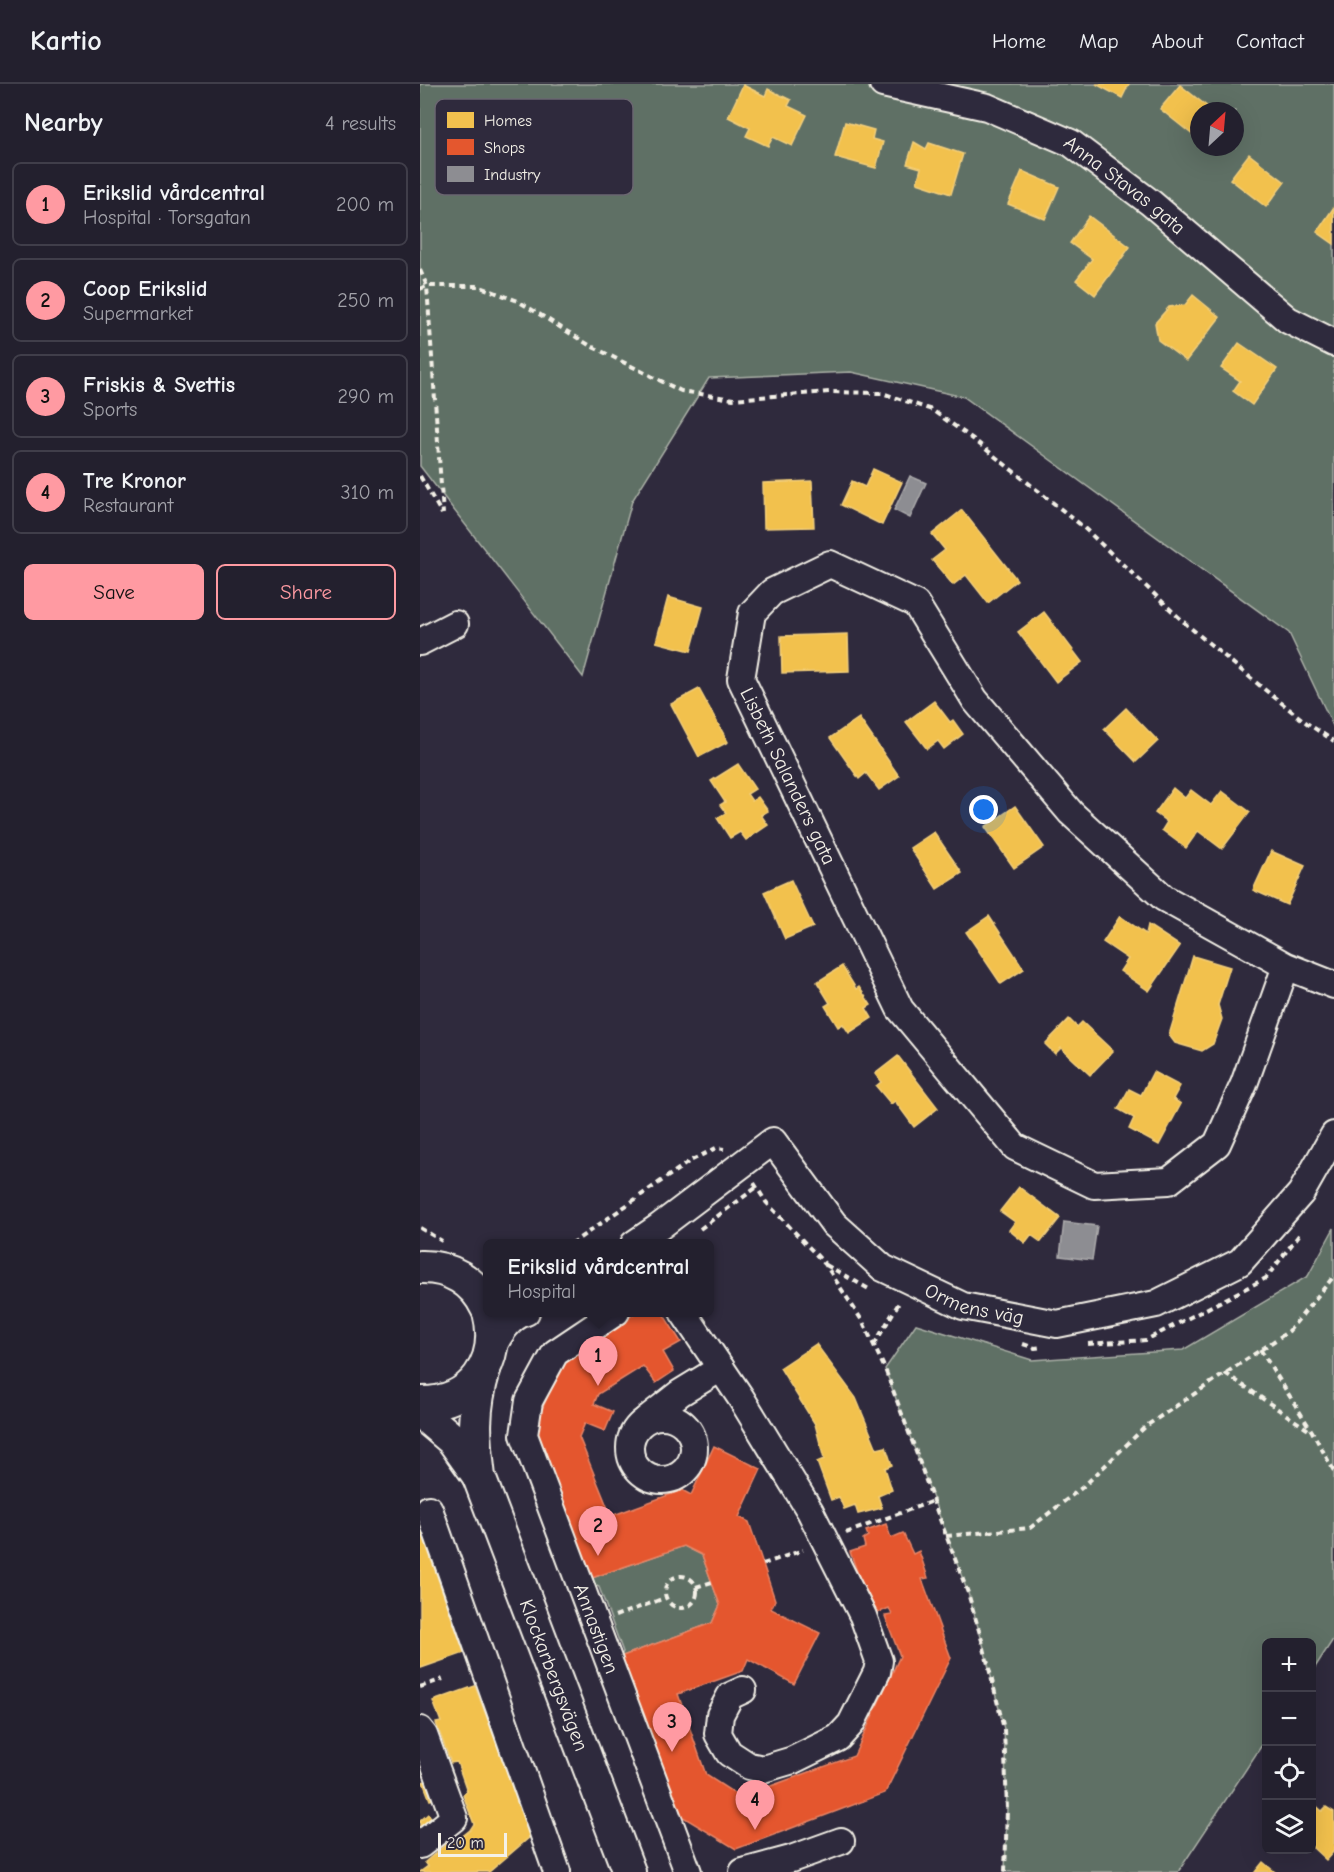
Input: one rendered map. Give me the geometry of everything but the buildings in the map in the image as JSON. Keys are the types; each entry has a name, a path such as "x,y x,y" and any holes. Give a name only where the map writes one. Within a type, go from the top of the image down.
{"main road":[{"path":"427,1266 448,1271 468,1282 483,1301"},
{"path":"479,1477 474,1433 476,1395 488,1359 492,1325 490,1317"},
{"path":"420,1403 451,1399 466,1390 488,1359"},
{"path":"420,1412 453,1440 479,1477"},
{"name":"Klockarbergsvägen","path":"479,1477 629,1872"}],"street":[{"name":"Anna Stavas gata","path":"883,84 987,106 1071,143 1151,203 1288,320 1334,343"},
{"name":"Lisbeth Salanders gata","path":"1286,966 1244,1084 1216,1144 1169,1181 1094,1185 1015,1147 900,1009 741,680 752,613 772,592 830,564 915,604 975,700 1071,813 1164,898 1286,966 1334,985"},
{"path":"420,642 454,624"},
{"name":"Ormens väg","path":"665,1235 773,1141 834,1224 882,1268 963,1306 1057,1324 1156,1304 1240,1262 1301,1193 1334,1135"},
{"path":"427,1266 483,1275"},
{"path":"488,1359 504,1328 517,1317"},
{"name":"Annastigen","path":"609,1317 555,1353 529,1401 524,1436 688,1872"},
{"path":"686,1317 741,1398 810,1511 864,1616 879,1661 877,1672 851,1724 838,1738 793,1760 763,1769 749,1766 729,1753 718,1734 720,1715 730,1696 743,1690"},
{"path":"647,1419 680,1392 721,1368"},
{"path":"429,1509 557,1872"},
{"path":"420,1730 424,1735 453,1818 420,1845"},
{"path":"743,1872 808,1863 841,1841"}],"path":[{"path":"420,270 427,286 443,514 420,476"},
{"path":"420,289 427,286 478,286 518,301 589,345 681,390 733,399 829,392 882,393 932,410 973,439 1081,525 1187,625 1273,696 1334,741"},
{"path":"578,1239 690,1161 716,1148 726,1149 732,1152 743,1165 773,1210 825,1264 863,1322 874,1345 968,1593 1004,1729 1007,1809 1005,1872"},
{"path":"694,1233 757,1187"},
{"path":"946,1536 1030,1528 1084,1486 1146,1426 1289,1331 1334,1276"},
{"path":"874,1345 900,1300"},
{"path":"1261,1349 1334,1471"},
{"path":"1224,1373 1313,1433"},
{"path":"676,1577 688,1578 696,1587 696,1598 688,1607 675,1608 665,1598 666,1584 676,1577"},
{"path":"696,1587 712,1582"},
{"path":"610,1617 665,1598"},
{"path":"420,1687 443,1679"}],"green space":[{"path":"420,84 1334,84 1334,728 1289,633 964,397 851,372 709,378 632,501 583,677 420,466"},
{"path":"1334,1228 1334,1638 1316,1666 1316,1638 1262,1638 1262,1745 1178,1872 1005,1872 1007,1809 1004,1729 968,1593 885,1369 916,1324 1032,1360 1183,1350 1308,1276"},
{"path":"684,1546 702,1555 720,1605 712,1623 620,1657 623,1652 599,1587 586,1580"}],"place":[{"name":"Erikslid vårdcentral","path":"598,1386"},
{"name":"Coop Erikslid","path":"598,1556"},
{"name":"Friskis & Svettis","path":"672,1752"},
{"name":"Tre Kronor","path":"755,1830"}]}
